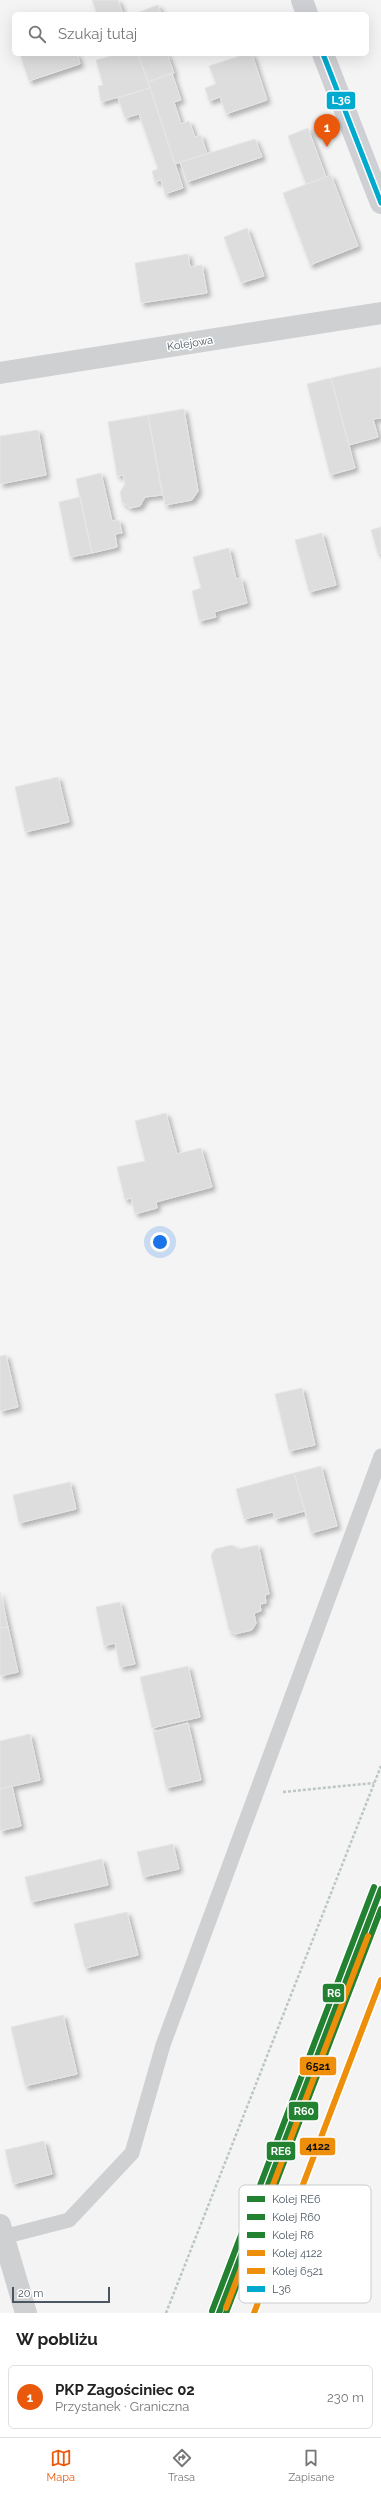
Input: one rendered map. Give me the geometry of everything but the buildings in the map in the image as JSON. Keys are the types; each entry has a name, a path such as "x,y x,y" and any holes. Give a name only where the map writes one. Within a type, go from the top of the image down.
{"street":[{"path":"302,0 307,12"},
{"path":"324,56 381,203"},
{"name":"Kolejowa","path":"0,374 381,313"},
{"path":"1,2231 26,2313"}],"lane":[{"path":"1,2231 69,2220 132,2152 163,2045 257,1795 381,1456"}],"path":[{"path":"166,2313 381,1766"},
{"path":"257,1795 374,1783"}],"rail line":[{"name":"R6","path":"260,2185 374,1887"},
{"name":"RE6","path":"268,2185 381,1889"},
{"name":"R60","path":"275,2185 381,1909"},
{"name":"6521","path":"273,2185 368,1936"},
{"name":"4122","path":"303,2185 381,1980"},
{"name":"R6","path":"212,2311 239,2240"},
{"name":"RE6","path":"219,2313 239,2261"},
{"name":"6521","path":"226,2308 239,2274"},
{"name":"R60","path":"226,2313 239,2279"},
{"name":"4122","path":"254,2313 258,2303"}],"transit line":[{"name":"L36","path":"324,56 381,203"}],"place":[{"name":"PKP Zagościniec 02","path":"327,147"}]}
